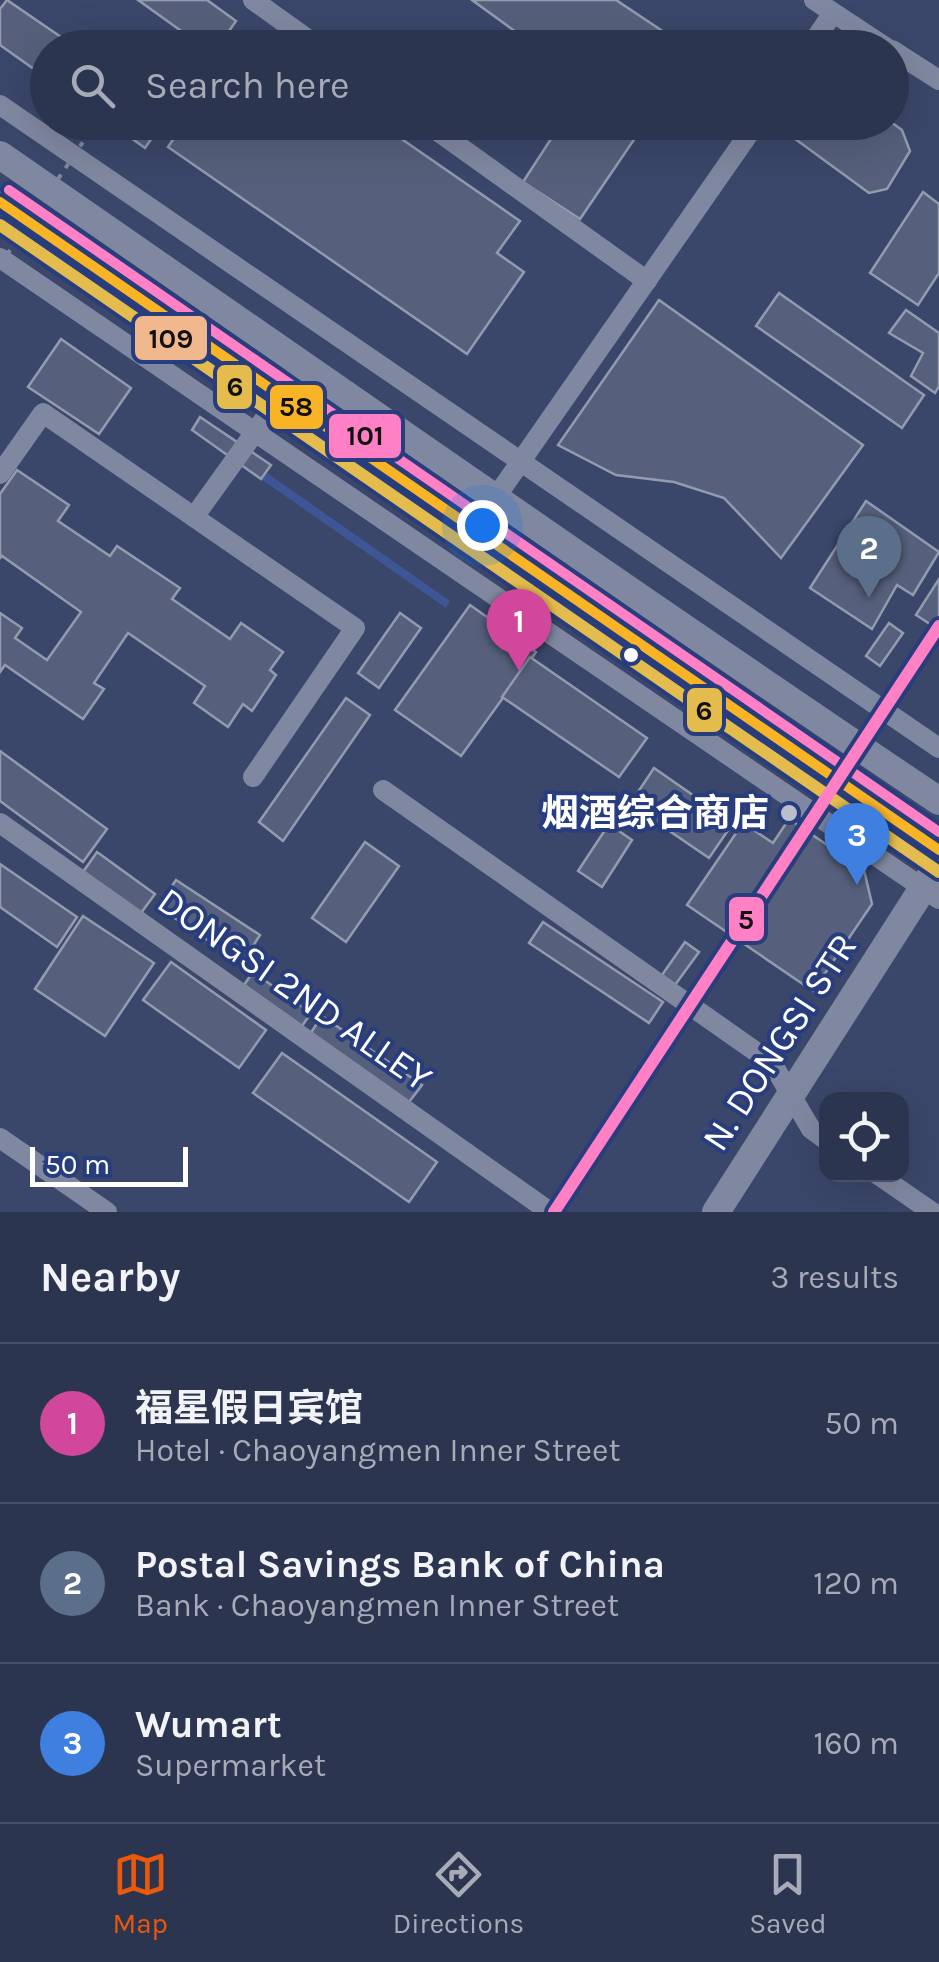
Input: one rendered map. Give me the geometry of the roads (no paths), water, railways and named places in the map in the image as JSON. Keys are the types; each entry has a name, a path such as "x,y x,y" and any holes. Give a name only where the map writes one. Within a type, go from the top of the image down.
{"main road":[{"path":"0,155 625,590 939,801"},
{"path":"0,202 939,850"},
{"name":"N. DONGSI STR","path":"716,1212 788,1094 931,894 939,863"}],"street":[{"path":"253,0 295,30"},
{"path":"814,0 860,30"},
{"path":"821,30 833,13"},
{"path":"909,61 939,80"},
{"path":"0,105 30,126"},
{"path":"51,140 939,748"},
{"path":"450,140 647,281"},
{"path":"496,497 745,140"},
{"path":"0,262 931,894"},
{"path":"194,517 303,365"},
{"path":"0,474 43,412 355,628 252,776"},
{"path":"383,790 772,1064 811,1129 819,1135"},
{"name":"DONGSI 2ND ALLEY","path":"0,822 550,1212"},
{"path":"0,1138 107,1212"},
{"path":"889,1182 932,1212"}],"place":[{"name":"Postal Savings Bank of China","path":"869,598"},
{"name":"福星假日宾馆","path":"519,671"},
{"name":"烟酒综合商店","path":"789,813"},
{"name":"Wumart","path":"857,885"}]}
